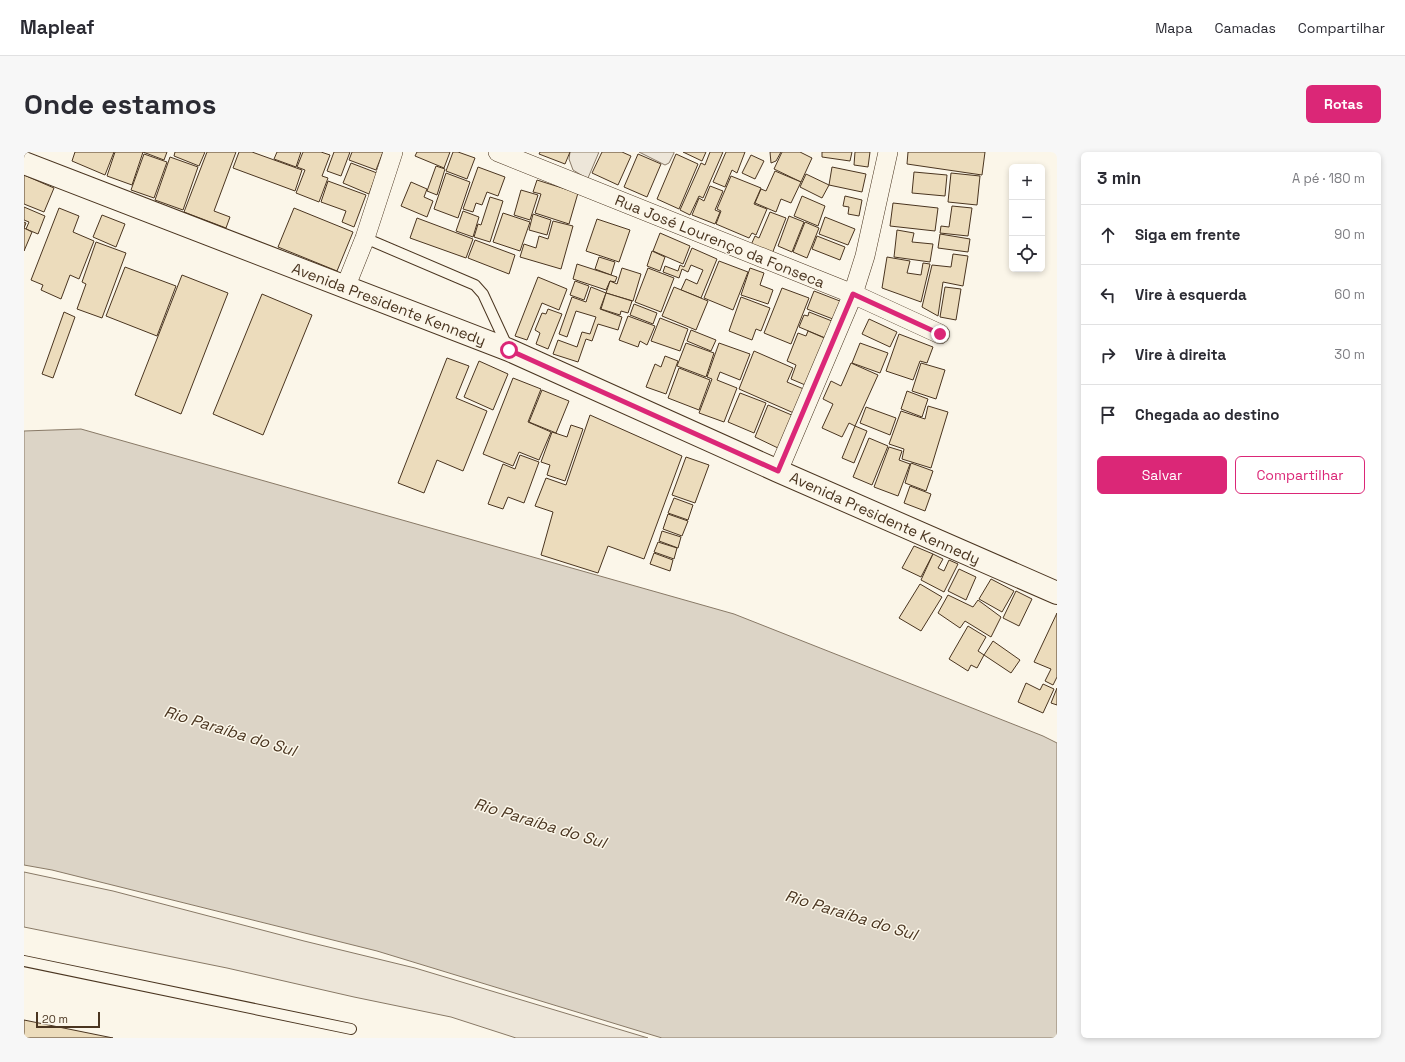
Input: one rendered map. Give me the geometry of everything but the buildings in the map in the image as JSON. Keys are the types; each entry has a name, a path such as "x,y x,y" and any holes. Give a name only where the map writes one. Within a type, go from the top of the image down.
{"main road":[{"name":"Avenida Presidente Kennedy","path":"24,163 509,350 778,471 1057,593"}],"street":[{"path":"338,285 365,238 393,152"},
{"name":"Rua José Lourenço da Fonseca","path":"498,152 853,294 940,334"},
{"path":"778,471 853,294 865,256 888,152"}],"lane":[{"path":"365,238 475,285 486,299 509,350"},
{"path":"24,961 351,1029"}],"shaded area":[{"path":"570,152 599,152 588,178 573,170 569,159"},
{"path":"639,152 674,153 669,163 665,165"},
{"path":"24,872 113,891 304,941 415,968 648,1038 516,1038 451,1017 227,968 24,927"}],"water":[{"name":"Rio Paraíba do Sul","path":"81,429 734,614 1043,736 1057,743 1057,1038 662,1038 377,951 52,870 24,865 24,431"}],"route":[{"path":"509,350 778,471 853,294 940,334"}]}
